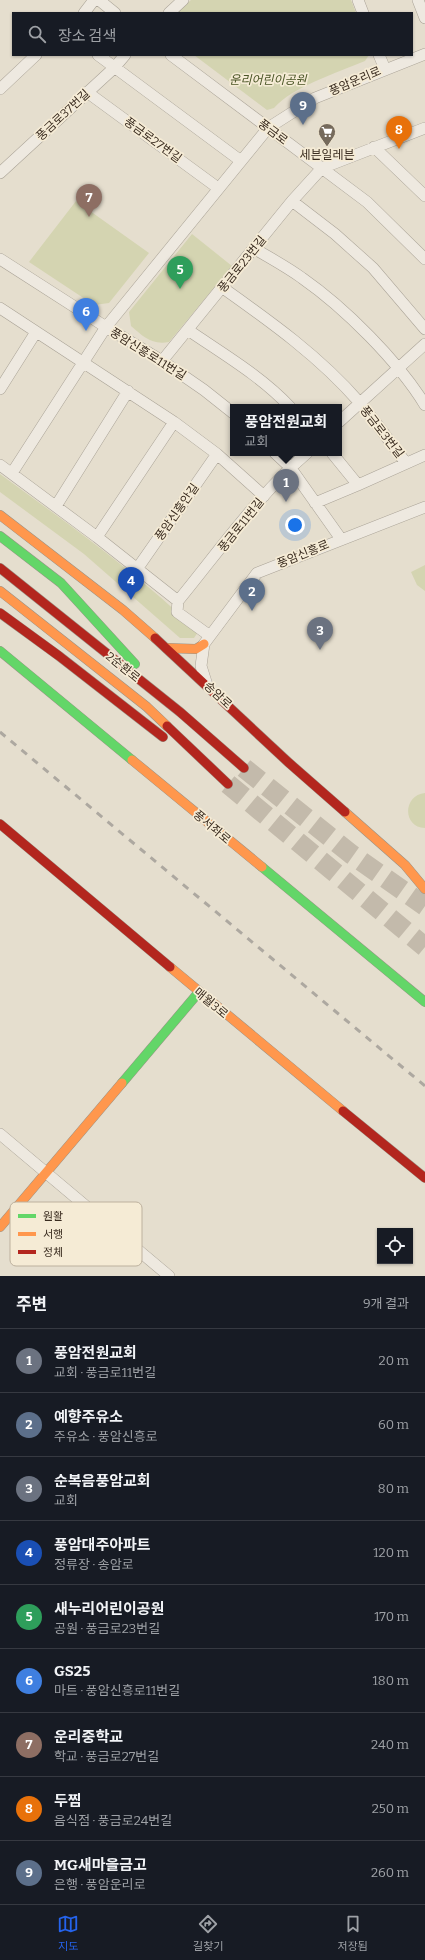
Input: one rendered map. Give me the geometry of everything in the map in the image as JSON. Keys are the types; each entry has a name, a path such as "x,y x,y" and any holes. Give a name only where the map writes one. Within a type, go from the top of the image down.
{"main road":[{"name":"송암로","path":"0,515 123,610 207,685 288,762 405,865 425,889"},
{"path":"0,536 61,583 180,712"},
{"name":"2순환로","path":"0,568 180,712 244,768"},
{"name":"2순환로","path":"0,591 147,707 228,784 148,726 59,656 0,613"},
{"path":"166,648 196,649 207,640"},
{"name":"풍서좌로","path":"0,651 425,1002"},
{"name":"매월3로","path":"0,824 199,992 425,1178"},
{"path":"405,865 418,868"},
{"path":"21,1202 199,992"},
{"path":"0,1227 10,1215"}],"street":[{"path":"85,12 94,0"},
{"path":"99,0 115,12"},
{"path":"358,0 363,12"},
{"path":"418,0 425,18"},
{"path":"171,12 180,1"},
{"name":"풍암운리로","path":"268,128 315,98 384,68 425,54"},
{"path":"0,89 35,56"},
{"path":"99,56 241,160"},
{"name":"풍금로37번길","path":"0,173 114,68 123,56"},
{"name":"풍금로","path":"173,56 367,202 425,259"},
{"path":"379,56 384,68"},
{"name":"풍금로27번길","path":"87,92 218,188"},
{"path":"12,473 82,362 106,327 268,128"},
{"path":"322,168 425,128"},
{"path":"374,147 425,196"},
{"name":"풍금로23번길","path":"162,361 255,249 292,201 322,168"},
{"path":"292,201 335,234 373,268 425,329"},
{"path":"255,249 302,278 338,306 398,367 425,405"},
{"name":"풍암신흥로11번길","path":"0,259 162,361 204,390 230,411"},
{"path":"223,288 274,324 314,357 359,402"},
{"path":"0,308 174,422 218,454 264,496"},
{"path":"188,330 270,388 287,404"},
{"path":"0,389 36,332"},
{"path":"342,419 359,402 425,344"},
{"path":"56,506 128,391"},
{"name":"풍금로3번길","path":"359,402 406,463"},
{"path":"97,537 174,422"},
{"name":"풍암신흥안길","path":"137,569 218,454"},
{"name":"풍금로3번길","path":"315,503 425,455"},
{"path":"278,456 290,468 341,539"},
{"name":"풍금로11번길","path":"178,601 264,496 290,468 304,456"},
{"path":"334,456 358,485"},
{"path":"0,464 97,537 178,601 177,612 207,640"},
{"name":"풍암신흥로","path":"207,685 201,666 207,640 257,573 425,507"},
{"path":"0,1134 81,1202"},
{"path":"142,1253 169,1276"}],"green space":[{"path":"191,0 351,0 356,12 177,12"},
{"name":"운리어린이공원","path":"195,56 368,56 365,61 330,75 292,93 274,108 267,110"},
{"path":"76,201 149,253 109,303 94,305 29,262"},
{"path":"192,234 232,266 169,342 163,343 152,341 144,337 131,326 129,312"},
{"path":"0,474 51,511 151,589 198,632 194,638 180,638 84,554 0,492"},
{"path":"425,565 425,591 417,585 411,572"},
{"path":"425,793 425,828 417,826 412,822 408,811 412,799"}],"tunnel":[{"path":"244,768 351,854 425,906"},
{"path":"228,784 425,947"}],"railway":[{"path":"0,732 425,1086"}],"traffic: fast":[{"path":"0,536 61,583 135,664"},
{"path":"0,651 132,760"},
{"path":"262,867 425,1002"},
{"path":"122,1083 199,992"}],"traffic: slow":[{"path":"0,515 123,610 155,638"},
{"path":"0,591 147,707 167,726"},
{"path":"166,648 196,649 204,644"},
{"path":"132,760 262,867"},
{"path":"345,812 405,865 425,889"},
{"path":"170,967 343,1111"},
{"path":"21,1202 122,1083"},
{"path":"0,1227 10,1215"}],"traffic: jam":[{"path":"0,568 180,712 244,768"},
{"path":"0,613 59,656 163,737"},
{"path":"155,638 288,762 345,812"},
{"path":"167,726 228,784"},
{"path":"0,824 170,967"},
{"path":"343,1111 425,1178"}],"place":[{"name":"MG새마을금고","path":"303,125"},
{"name":"세븐일레븐","path":"327,147"},
{"name":"두찜","path":"399,149"},
{"name":"운리중학교","path":"89,217"},
{"name":"새누리어린이공원","path":"180,289"},
{"name":"GS25","path":"86,331"},
{"name":"풍암전원교회","path":"286,502"},
{"name":"풍암대주아파트","path":"131,600"},
{"name":"예향주유소","path":"252,611"},
{"name":"순복음풍암교회","path":"320,650"}]}
